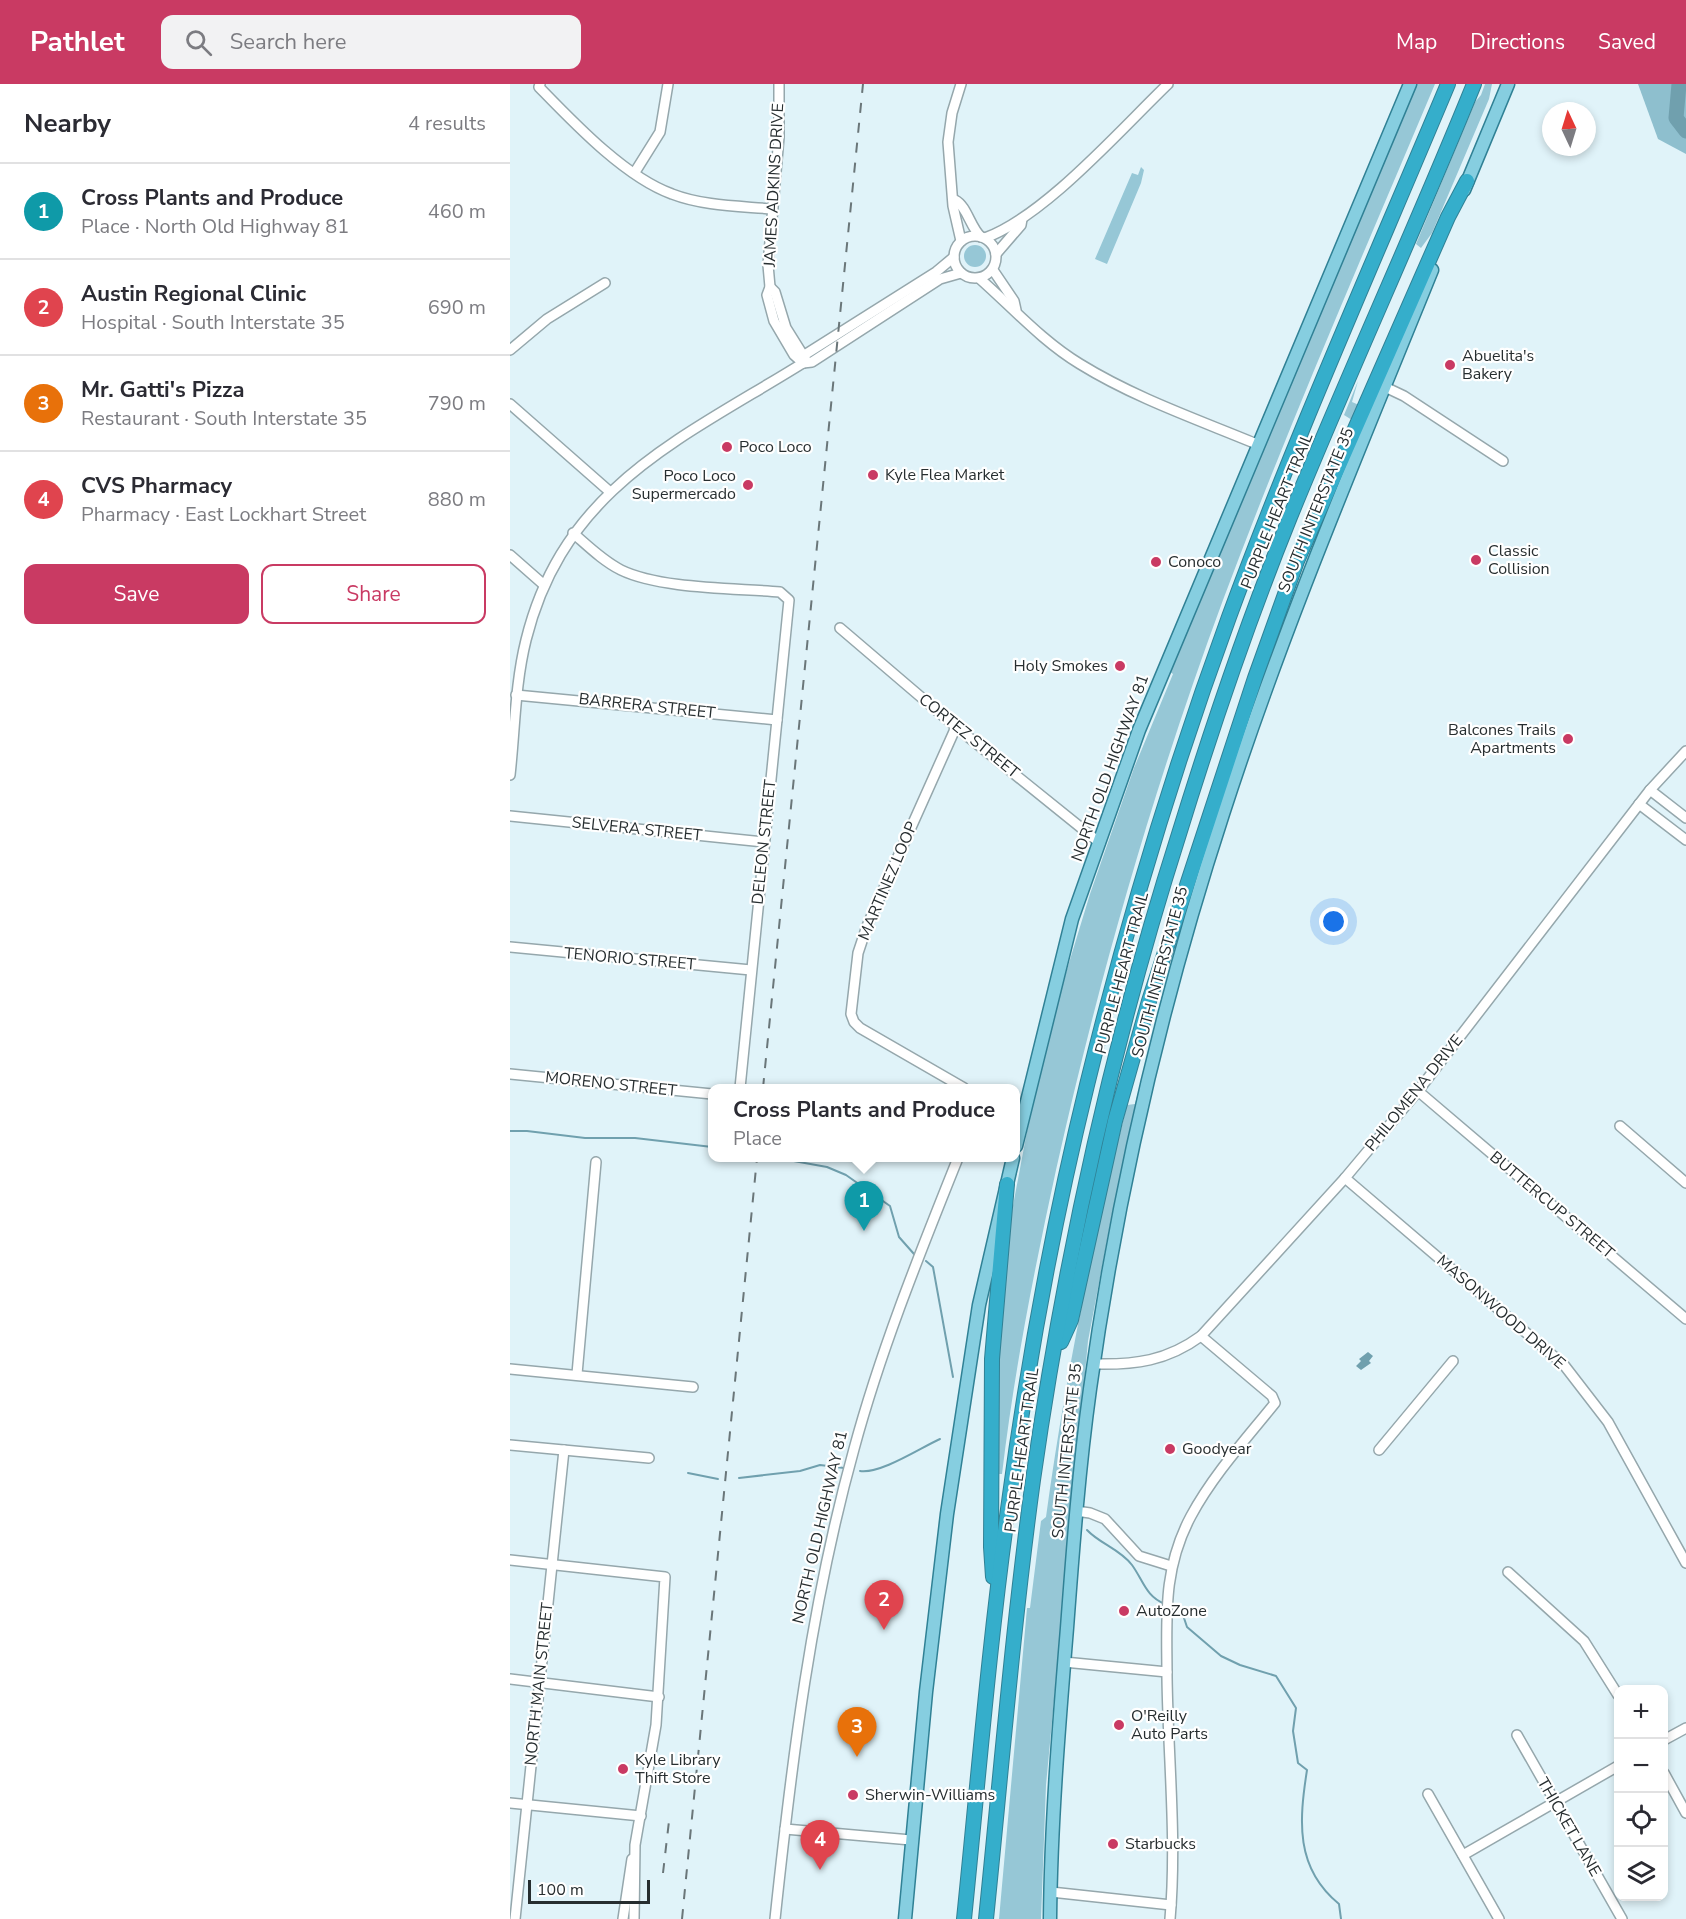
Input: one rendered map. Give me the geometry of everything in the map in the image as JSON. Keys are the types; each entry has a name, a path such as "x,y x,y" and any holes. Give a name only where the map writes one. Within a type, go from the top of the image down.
{"highway":[{"name":"PURPLE HEART TRAIL","path":"964,1919 996,1610 1019,1432 1051,1248 1086,1089 1139,890 1190,731 1256,547 1448,84"},
{"name":"PURPLE HEART TRAIL","path":"986,1919 1021,1570 1052,1360 1082,1202 1112,1075 1152,923 1210,738 1290,518 1474,84"},
{"path":"1052,1360 1071,1320 1115,1121 1149,1001 1255,678 1297,561 1448,217 1467,181"},
{"path":"996,1610 991,1547 992,1359 1007,1184"}],"main road":[{"path":"1259,445 1410,84"},
{"name":"SOUTH INTERSTATE 35","path":"1050,1919 1064,1662 1076,1511 1094,1364 1122,1197 1139,1118 1192,915 1222,816 1286,632 1508,84"},
{"name":"NORTH OLD HIGHWAY 81","path":"1020,1107 1072,919 1139,729 1259,445"},
{"path":"906,1918 911,1840 944,1543 969,1365 984,1283 1012,1162"}],"street":[{"path":"540,84 539,87 584,132 657,188 688,200 772,209"},
{"path":"635,172 660,132 668,84"},
{"name":"JAMES ADKINS DRIVE","path":"778,84 779,137 768,266 770,287 767,296 774,321 794,355 802,363"},
{"path":"802,363 806,354 936,272 954,257 961,241 953,206 955,200 948,142 952,113 961,84"},
{"path":"961,241 967,238 983,238 1022,219 1066,182 1168,84"},
{"path":"955,200 960,204 970,225 991,243 996,254"},
{"path":"1016,310 1014,301 993,270 996,254 1021,225 1022,219"},
{"path":"954,257 961,273"},
{"path":"979,278 993,270"},
{"path":"510,775 516,695 515,673 543,584 573,533 609,491 637,468 802,363 812,362 940,279 961,273 979,278 1006,305 1016,310 1050,343 1078,364 1112,383 1259,445"},
{"path":"510,350 547,319 605,283"},
{"path":"1385,387 1404,396 1503,461"},
{"path":"510,404 609,491"},
{"name":"DELEON STREET","path":"573,533 609,563 632,574 691,584 780,592 789,600 740,1084"},
{"path":"510,555 543,584"},
{"name":"CORTEZ STREET","path":"840,628 956,727 1100,843"},
{"name":"BARRERA STREET","path":"516,695 777,720"},
{"name":"MARTINEZ LOOP","path":"955,1084 860,1028 854,1022 851,1014 858,953 867,926 956,727"},
{"name":"PHILOMENA DRIVE","path":"1094,1364 1149,1362 1184,1349 1201,1336 1345,1178 1418,1090 1650,790 1686,751"},
{"path":"1650,790 1686,818"},
{"path":"1639,804 1686,840"},
{"name":"SELVERA STREET","path":"510,816 764,842"},
{"name":"TENORIO STREET","path":"510,948 751,970"},
{"name":"MORENO STREET","path":"510,1074 708,1094"},
{"name":"BUTTERCUP STREET","path":"1418,1090 1684,1314"},
{"path":"1620,1126 1686,1183"},
{"path":"577,1374 596,1162"},
{"name":"NORTH OLD HIGHWAY 81","path":"775,1919 806,1660 854,1447 892,1327 956,1162"},
{"name":"MASONWOOD DRIVE","path":"1345,1178 1564,1365 1608,1422 1686,1563"},
{"path":"1170,1919 1166,1613 1171,1566 1190,1518 1210,1485 1275,1402 1272,1396 1201,1336"},
{"path":"1379,1450 1453,1361"},
{"path":"510,1369 693,1387"},
{"path":"510,1445 650,1458"},
{"name":"NORTH MAIN STREET","path":"515,1919 564,1450"},
{"path":"1076,1511 1105,1519 1139,1556 1171,1566"},
{"path":"510,1560 665,1577 659,1697 623,1919"},
{"path":"1508,1572 1584,1641 1614,1689"},
{"path":"1064,1662 1167,1672"},
{"path":"510,1679 659,1697"},
{"path":"1666,1739 1686,1728"},
{"name":"THICKET LANE","path":"1517,1735 1622,1919"},
{"path":"1463,1855 1614,1768"},
{"path":"1668,1780 1686,1813"},
{"path":"1428,1794 1499,1919"},
{"path":"510,1803 641,1816"},
{"path":"785,1828 911,1840"},
{"path":"634,1919 635,1845"},
{"path":"1051,1892 1171,1905"}],"shaded area":[{"path":"1417,84 1435,84 1273,470 1223,600 1151,811 1110,954 1073,1098 1025,1322 1002,1474 996,1474 995,1371 1008,1232 1035,1089 1058,999 1090,894 1134,768 1173,674 1170,672"},
{"path":"1485,84 1492,84 1489,99 1432,233 1421,248 1416,244 1475,102 1481,95"},
{"path":"1638,84 1686,84 1686,154 1658,139"},
{"path":"1141,167 1144,170 1141,183 1107,264 1095,259 1132,173 1138,175"},
{"path":"975,245 983,248 986,256 983,264 975,267 967,264 964,256 967,248"},
{"path":"1358,381 1352,402 1359,405 1352,420 1344,415"},
{"path":"1219,801 1143,1080 1112,1214 1088,1341 1046,1785 1041,1919 999,1919 1027,1608 1030,1608 1041,1521 1046,1517 1081,1310 1127,1105 1135,1104 1189,900"},
{"path":"1368,1352 1373,1356 1369,1361 1371,1363 1361,1370 1356,1366 1361,1361 1359,1359"}],"waterway":[{"path":"1679,84 1676,118 1686,131"},
{"path":"510,1131 585,1138 635,1138 708,1147"},
{"path":"799,1162 827,1167 846,1175 890,1206 899,1237 914,1254"},
{"path":"926,1261 933,1267 953,1377"},
{"path":"860,1471 879,1469 940,1439"},
{"path":"739,1478 800,1471 820,1465 844,1468"},
{"path":"688,1473 718,1479"},
{"path":"1087,1530 1127,1559 1149,1593 1165,1604"},
{"path":"1171,1605 1182,1612 1187,1627 1221,1656 1240,1665 1276,1676 1296,1708 1293,1731 1298,1763 1307,1770 1302,1807 1307,1859 1314,1875 1339,1904 1341,1919"}],"railway":[{"path":"763,1084 863,84"},
{"path":"682,1919 757,1162"},
{"path":"663,1873 669,1821"}],"place":[{"name":"Abuelita's Bakery","path":"1450,365"},
{"name":"Poco Loco","path":"727,447"},
{"name":"Kyle Flea Market","path":"873,475"},
{"name":"Poco Loco Supermercado","path":"748,485"},
{"name":"Classic Collision","path":"1476,560"},
{"name":"Conoco","path":"1156,562"},
{"name":"Holy Smokes","path":"1120,666"},
{"name":"Balcones Trails Apartments","path":"1568,739"},
{"name":"Cross Plants and Produce","path":"864,1231"},
{"name":"Goodyear","path":"1170,1449"},
{"name":"AutoZone","path":"1124,1611"},
{"name":"Austin Regional Clinic","path":"884,1630"},
{"name":"O'Reilly Auto Parts","path":"1119,1725"},
{"name":"Mr. Gatti's Pizza","path":"857,1757"},
{"name":"Kyle Library Thift Store","path":"623,1769"},
{"name":"Sherwin-Williams","path":"853,1795"},
{"name":"Starbucks","path":"1113,1844"},
{"name":"CVS Pharmacy","path":"820,1870"}]}
